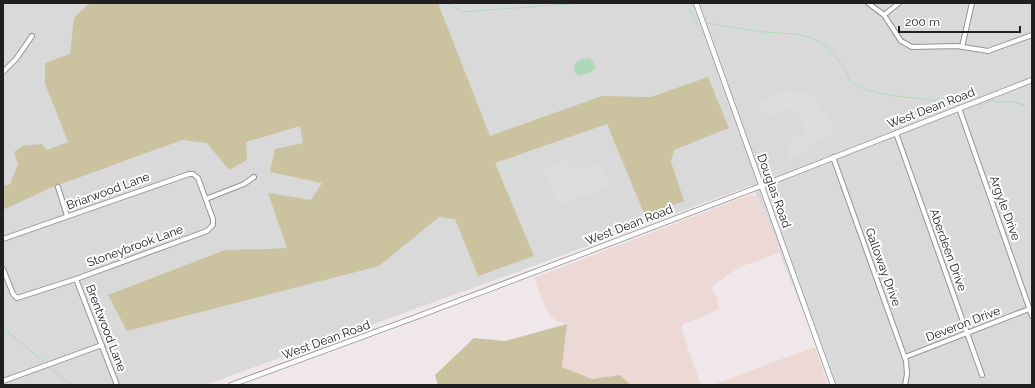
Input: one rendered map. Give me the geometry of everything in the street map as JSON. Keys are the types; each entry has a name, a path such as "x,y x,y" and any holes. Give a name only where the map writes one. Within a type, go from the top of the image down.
{"street":[{"name":"Douglas Road","path":"696,3 833,385"},
{"path":"868,3 884,15 898,38 907,46 951,46 988,51 1032,35"},
{"path":"884,15 899,3"},
{"path":"962,47 972,3"},
{"path":"3,72 16,59 32,36"},
{"name":"West Dean Road","path":"231,385 395,325 761,186 1032,80"},
{"name":"Argyle Drive","path":"959,108 1032,316"},
{"name":"Aberdeen Drive","path":"896,133 982,375"},
{"name":"Galloway Drive","path":"833,157 905,357 907,364 905,385"},
{"name":"Briarwood Lane","path":"3,240 67,216 189,174 193,174 198,178 206,199"},
{"path":"206,199 244,184 254,177"},
{"path":"58,187 67,216"},
{"name":"Stoneybrook Lane","path":"3,269 13,294 17,298 76,279 207,231 213,225 213,219 206,199"},
{"name":"Brentwood Lane","path":"76,279 117,385"},
{"name":"Deveron Drive","path":"905,357 1029,309"},
{"path":"3,381 102,345"}],"shaded area":[{"path":"3,3 1032,3 1032,385 833,385 752,185 205,385 3,385"},
{"path":"90,3 438,3 490,136 602,96 651,97 708,77 729,128 674,150 671,162 684,201 645,216 607,124 495,163 534,256 478,276 455,219 439,217 379,266 127,331 108,295 225,250 287,248 268,193 311,200 322,183 270,172 275,149 303,143 300,126 246,142 247,160 229,170 207,143 182,140 50,188 3,210 3,186 10,184 18,164 14,152 22,146 42,144 47,150 68,142 45,84 45,63 70,54 74,18"},
{"path":"587,58 591,59 596,67 584,75 580,76 576,74 574,67 576,63"},
{"path":"792,89 812,97 836,130 793,158 789,156 787,152 788,144 806,131 801,123 801,114 791,109 764,117 758,101"},
{"path":"567,160 572,172 594,165 595,167 601,165 609,187 557,205 543,169"},
{"path":"750,195 756,196 760,200 781,252 740,267 713,285 713,293 716,295 719,308 711,313 681,325 701,385 631,385 620,375 592,379 562,367 567,324 556,321 550,315 543,302 534,278"},
{"path":"567,324 562,367 592,379 620,375 631,385 438,385 435,375 474,338 505,341"},
{"path":"815,347 828,385 713,385 771,363"}],"waterway":[{"path":"447,3 462,12 581,3"},
{"path":"689,8 697,24 699,25"},
{"path":"707,23 809,37 826,46 835,55 852,83 868,90 892,96 929,100 952,105 974,96 975,98"},
{"path":"979,104 980,106 993,100 996,102 1012,102 1025,105"},
{"path":"3,328 44,362"},
{"path":"49,367 71,385"}]}
